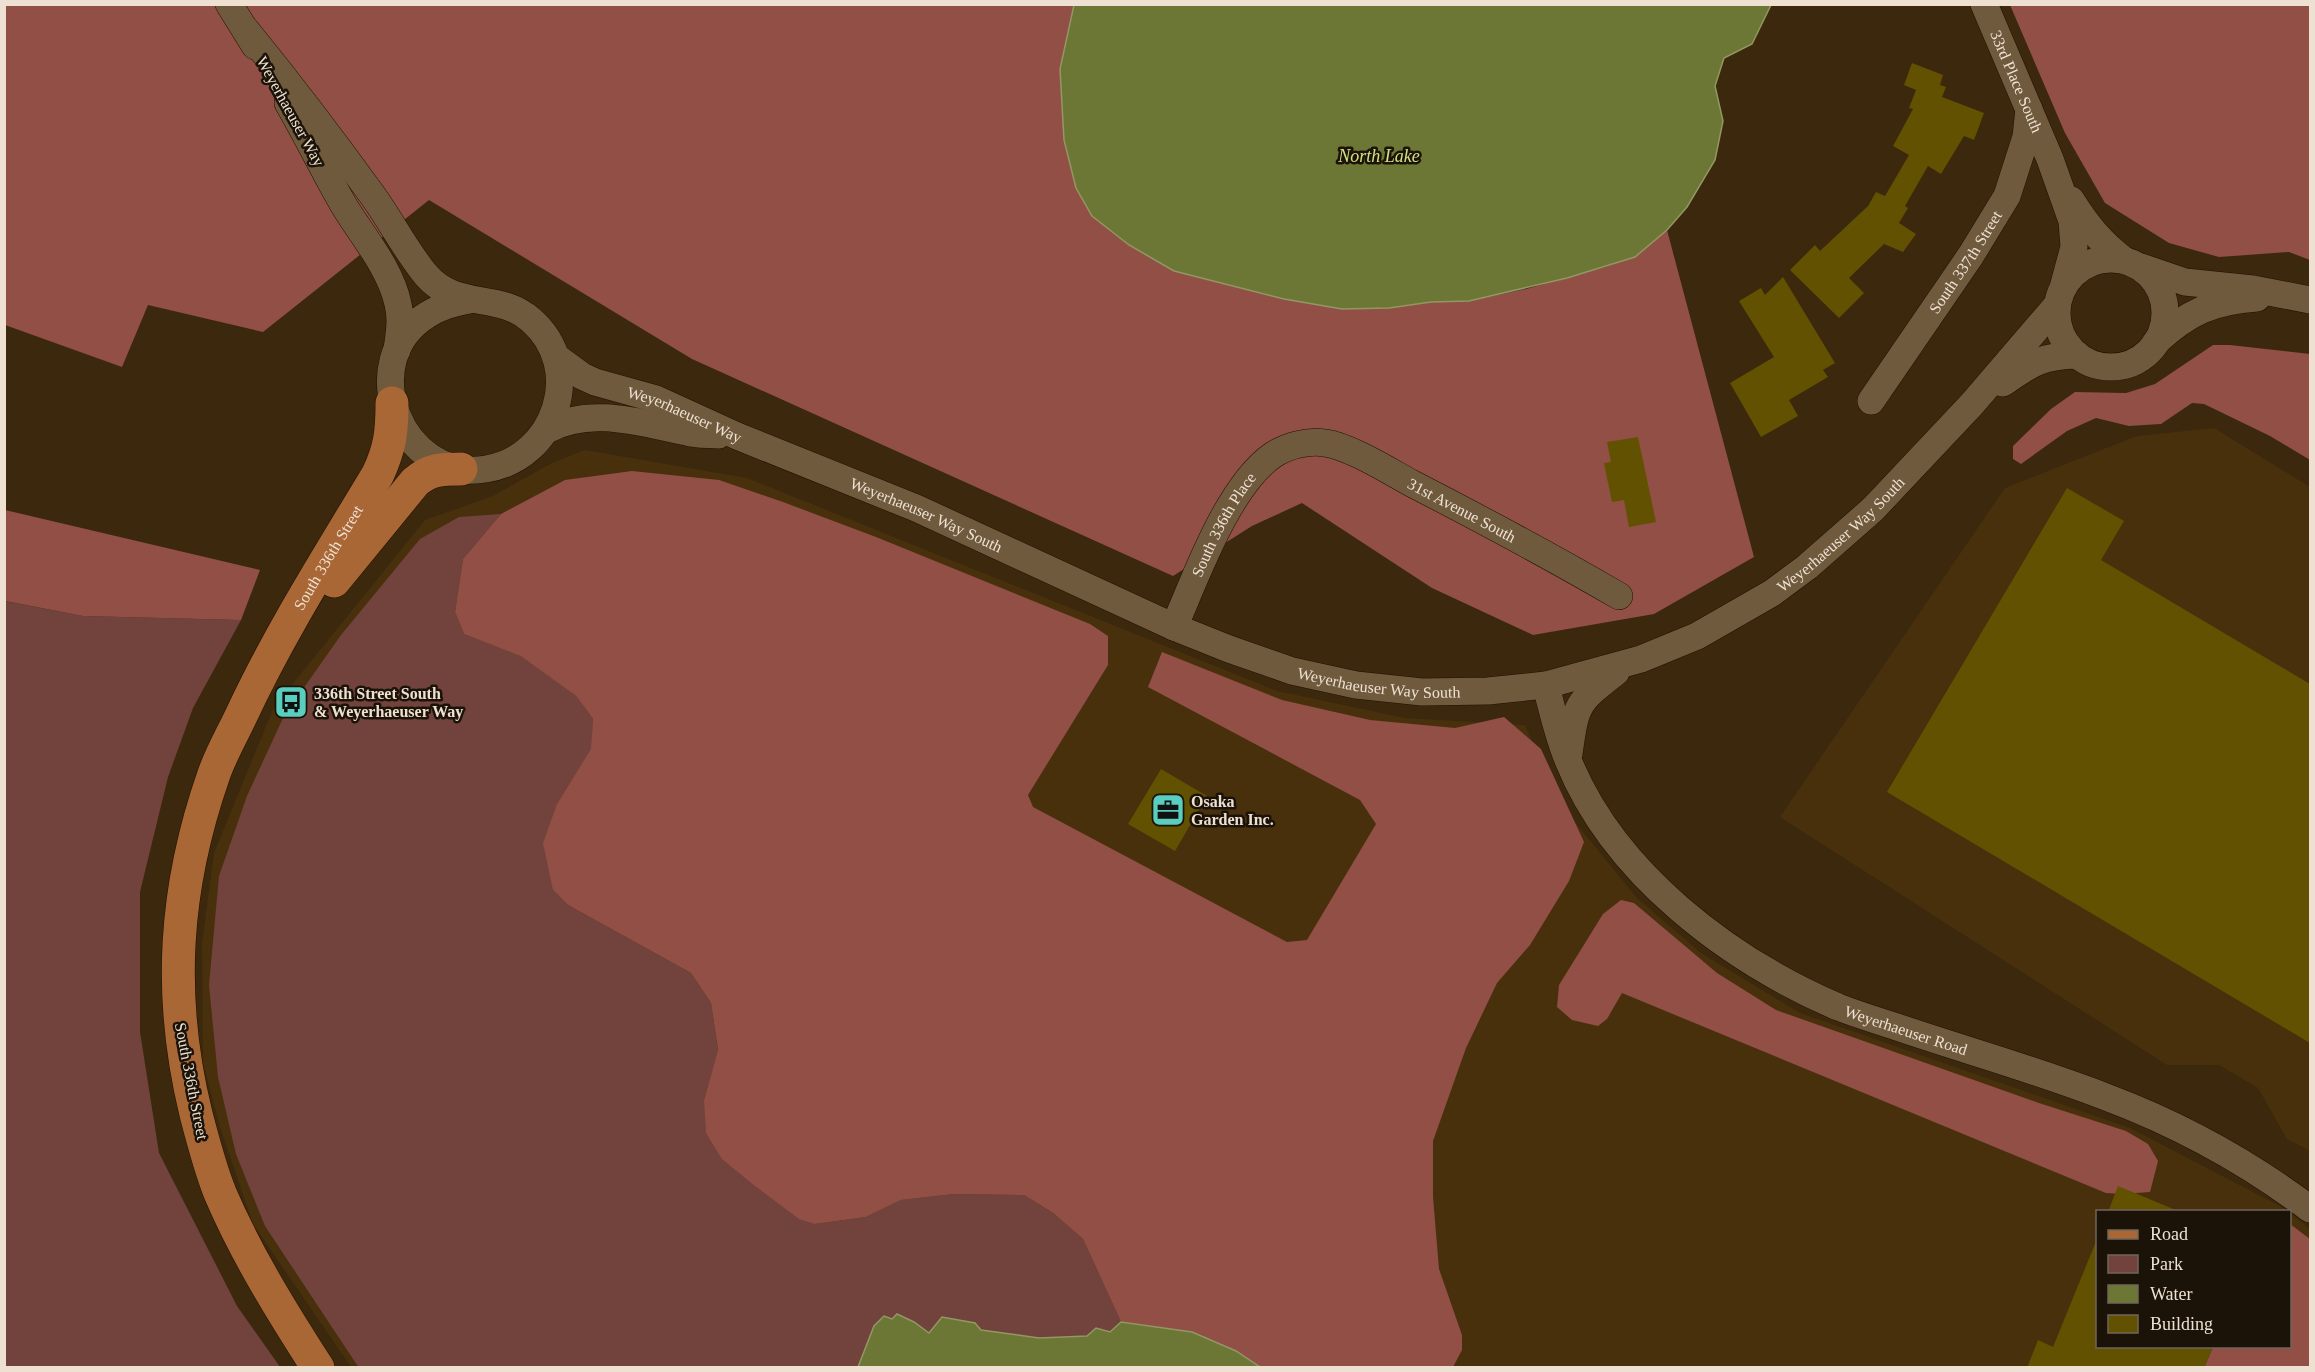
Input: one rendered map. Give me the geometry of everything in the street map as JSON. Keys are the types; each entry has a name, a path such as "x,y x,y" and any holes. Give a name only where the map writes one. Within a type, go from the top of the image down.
{"main road":[{"name":"South 336th Street","path":"318,1368 235,1227 219,1190 205,1148 182,1046 177,995 178,948 185,879 215,771 288,623 378,474 392,436 392,404"},
{"name":"South 336th Street","path":"246,705 307,615 400,498 425,473 435,469 460,469"}],"street":[{"name":"Weyerhaeuser Way","path":"229,4 246,30 328,178 375,251 391,282 401,324 396,354"},
{"name":"33rd Place South","path":"1984,4 2050,159 2072,221 2074,232 2072,261 2060,296"},
{"name":"Weyerhaeuser Way","path":"246,30 307,105 425,273 436,285 452,295 469,300"},
{"name":"South 337th Street","path":"1871,401 1971,255 2007,196 2026,137 2029,109"},
{"name":"33rd Place South","path":"2050,159 2088,226 2108,248 2132,263"},
{"path":"2106,258 2132,263 2185,282 2253,289 2297,298 2252,298 2200,310 2175,324 2144,356 2128,364 2110,367 2092,364 2077,355 2064,341 2057,324 2060,296 2074,273 2089,263 2106,258"},
{"path":"2132,263 2153,278 2161,293 2165,309 2163,327 2156,342"},
{"name":"Weyerhaeuser Way South","path":"737,436 916,508 1174,627 1292,671 1356,685 1422,692 1488,691 1546,685 1627,664 1679,644 1735,616 1772,593 1807,567 1873,509 1972,404 2060,296"},
{"path":"469,300 502,304 513,308 531,320 546,337 556,357 561,382 557,407 547,430 531,449 510,463 485,470 460,469 437,461 416,447 401,427 392,404 390,378 396,354 408,333 425,316 446,305 469,300"},
{"name":"Weyerhaeuser Way South","path":"1972,404 2031,363 2046,357 2077,355"},
{"name":"Weyerhaeuser Way","path":"556,357 582,376 595,382 656,399 737,436"},
{"name":"Weyerhaeuser Way","path":"547,430 561,423 592,417 642,423 689,433 737,436"},
{"name":"31st Avenue South","path":"1299,444 1325,442 1360,455 1537,548 1619,596"},
{"name":"South 336th Place","path":"1174,627 1226,512 1250,476 1273,455 1299,444"},
{"path":"1568,761 1577,708 1585,698 1627,664"},
{"name":"Weyerhaeuser Road","path":"1546,685 1553,716 1568,761 1603,823 1626,854 1654,885 1732,950 1775,976 1840,1007 2074,1085 2152,1116 2287,1191 2310,1209"}],"shaded area":[{"path":"4,5 1074,5 1076,188 1092,216 1129,245 1174,271 1284,299 1469,301 1526,289 1635,257 1667,230 1754,557 1654,614 1533,635 1432,588 1302,503 1252,526 1173,576 692,359 429,200 263,332 148,305 122,367 5,325"},
{"path":"2010,5 2310,5 2310,260 2289,252 2219,257 2169,243 2105,203 2065,133"},
{"path":"2213,345 2310,354 2310,460 2270,436 2204,404 2192,403 2161,424 2129,426 2096,418 2067,431 2021,464 2013,459 2013,446 2051,409 2075,392 2126,393 2155,384"},
{"path":"2214,428 2310,487 2310,1151 2287,1139 2258,1088 2219,1065 2167,1065 1780,817 2005,488 2137,436"},
{"path":"585,450 747,478 1277,691 1405,718 1525,725 1557,800 1636,897 1701,953 1800,1013 2130,1128 2286,1210 2096,1210 2096,1348 2291,1348 2291,1214 2310,1229 2310,1367 351,1367 253,1224 220,1127 203,1063 202,943 214,853 274,707 425,520 493,496 552,463"},
{"path":"632,471 719,480 783,502 876,537 1090,624 1108,636 1108,665 1028,795 1033,807 1287,942 1307,940 1376,824 1360,800 1148,687 1162,652 1282,700 1370,720 1455,728 1504,717 1541,749 1584,842 1569,881 1530,945 1497,983 1466,1048 1433,1141 1433,1197 1439,1269 1462,1335 1462,1350 1453,1367 1260,1367 1236,1351 1192,1332 1121,1322 1083,1239 1053,1213 1024,1195 954,1194 901,1200 866,1217 815,1224 799,1219 722,1159 706,1133 704,1100 718,1050 711,1003 691,973 568,905 553,890 543,843 557,804 591,749 593,719 576,696 521,656 464,634 455,612 463,559 501,514 565,480"},
{"path":"5,510 260,570 241,620 83,616 5,601"},
{"path":"1621,900 1634,903 1717,973 1776,1010 2039,1103 2126,1131 2148,1144 2158,1161 2150,1192 2106,1193 1622,993 1607,1019 1598,1026 1572,1020 1557,1007 1559,985 1603,914"},
{"path":"2291,1225 2310,1239 2310,1367 2204,1368 2213,1348 2291,1348"}],"green space":[{"path":"501,514 463,559 455,612 464,634 521,655 576,696 593,719 592,749 557,804 553,890 568,905 691,973 711,1003 718,1051 704,1100 815,1224 866,1217 901,1200 954,1194 1024,1195 1053,1213 1083,1239 1121,1322 1110,1332 1096,1328 1087,1336 1039,1338 981,1330 929,1333 914,1322 892,1319 874,1326 858,1367 359,1368 265,1226 236,1154 218,1077 209,985 219,876 247,796 284,716 341,635 420,539 459,517"},
{"path":"4,601 83,616 241,620 193,708 168,777 140,892 140,1032 159,1153 237,1306 280,1367 5,1367"}],"water":[{"name":"North Lake","path":"1074,4 1771,5 1752,44 1724,58 1715,86 1723,121 1715,160 1687,207 1667,230 1635,257 1567,278 1469,301 1431,302 1389,308 1342,309 1284,299 1174,271 1129,245 1092,216 1076,188 1064,140 1060,69"},
{"path":"897,1314 914,1322 929,1333 942,1317 975,1323 981,1330 1039,1338 1087,1336 1096,1328 1110,1332 1121,1322 1192,1332 1236,1351 1260,1367 858,1367 874,1326 884,1316 892,1319"}],"building":[{"path":"1912,63 1943,75 1940,85 1946,87 1942,97 1984,113 1974,140 1964,136 1941,174 1928,166 1905,206 1908,208 1899,223 1916,234 1903,252 1884,244 1849,278 1864,293 1839,318 1790,270 1815,245 1820,251 1868,206 1876,192 1885,196 1909,155 1893,146 1913,109 1909,108 1916,90 1904,85"},
{"path":"1783,277 1835,363 1823,370 1828,377 1789,400 1798,416 1761,437 1730,383 1774,357 1739,301 1761,288 1765,295"},
{"path":"1638,437 1656,522 1629,527 1624,500 1612,502 1604,463 1611,462 1607,442"},
{"path":"2067,488 2124,521 2101,560 2310,684 2310,1043 1887,792"},
{"name":"Osaka Garden Inc.","path":"1161,769 1207,796 1175,851 1128,824"},
{"path":"2118,1186 2176,1210 2109,1210"},
{"path":"2096,1241 2096,1348 2213,1348 2204,1368 2027,1368 2038,1340 2053,1347"}],"place":[{"name":"336th Street South & Weyerhaeuser Way","path":"291,702"},
{"name":"Osaka Garden Inc.","path":"1168,810"}]}
